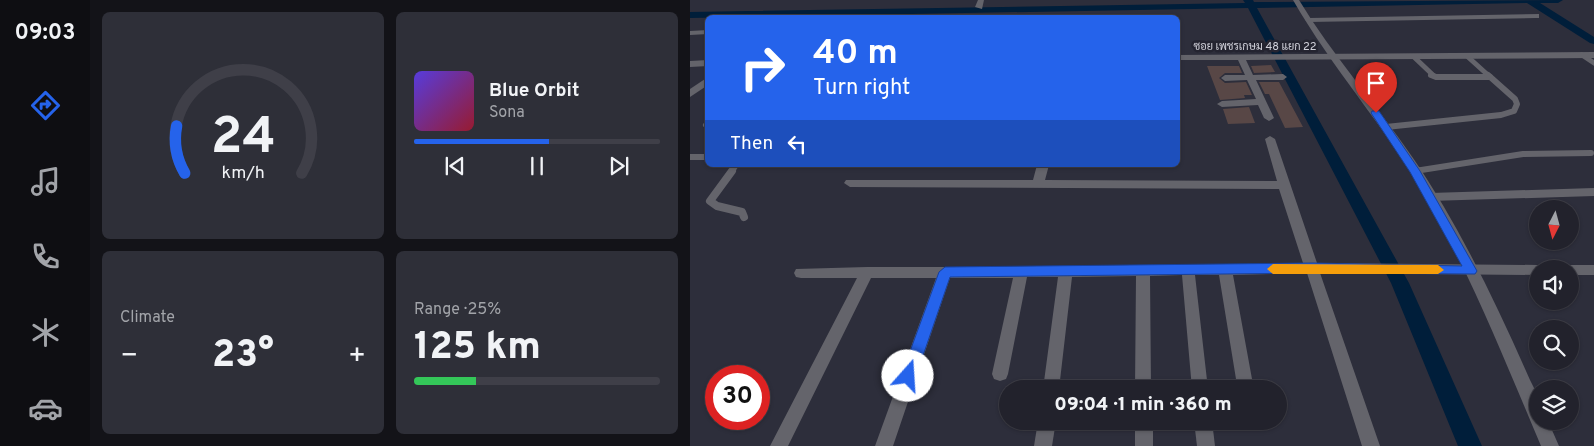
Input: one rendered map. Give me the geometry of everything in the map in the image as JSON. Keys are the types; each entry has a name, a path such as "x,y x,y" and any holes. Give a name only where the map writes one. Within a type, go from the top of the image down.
{"street":[{"path":"1298,3 1332,58 1386,127 1415,171 1471,271 1529,397"},
{"path":"1309,20 1536,16"},
{"path":"690,33 705,32"},
{"name":"ซอย เพชรเกษม 48 แยก 22","path":"1180,58 1594,55"},
{"path":"1241,58 1269,118"},
{"path":"690,64 705,63"},
{"path":"1225,78 1283,77"},
{"path":"690,94 705,82"},
{"path":"1222,104 1261,102"},
{"path":"1270,140 1371,446"},
{"path":"1038,183 1042,167"},
{"path":"850,183 1284,185"},
{"path":"1430,197 1594,192"},
{"path":"801,273 1066,272 1313,268 1529,270"},
{"path":"1188,270 1199,380"},
{"path":"1225,270 1244,379"},
{"path":"1579,270 1594,270"},
{"path":"1143,271 1144,380"},
{"path":"779,446 867,272"},
{"path":"884,446 945,272"},
{"path":"1000,374 1021,272"},
{"path":"1052,380 1066,272"},
{"path":"1044,446 1046,430"},
{"path":"1144,430 1144,446"},
{"path":"1204,430 1206,446"},
{"path":"1543,430 1550,446"}],"lane":[{"path":"1582,55 1594,63"},
{"path":"1414,57 1431,75 1436,77 1490,77"},
{"path":"1386,127 1500,115 1514,111 1517,104 1515,99 1468,57"},
{"path":"1415,171 1522,154 1591,153"},
{"path":"690,157 705,157"},
{"path":"734,167 710,201 716,206 736,209 742,212 744,217"}],"building":[{"path":"1271,65 1275,72 1254,73 1251,66"},
{"path":"1207,66 1239,66 1242,73 1225,73 1219,78 1225,83 1246,82 1252,95 1244,95 1245,98 1220,100"},
{"path":"1259,82 1279,82 1303,127 1285,128 1269,94 1265,94"},
{"path":"1249,107 1255,123 1228,124 1223,109"}],"waterway":[{"path":"1248,0 1251,5"},
{"path":"1251,5 1558,0"},
{"path":"1530,1 1594,41"},
{"path":"690,15 1251,5"},
{"path":"1251,5 1400,283 1470,446"}],"slow traffic":[{"path":"1273,269 1386,268 1438,270"}],"route":[{"path":"908,376 945,272 1313,268 1471,271 1415,171 1376,113"}]}
